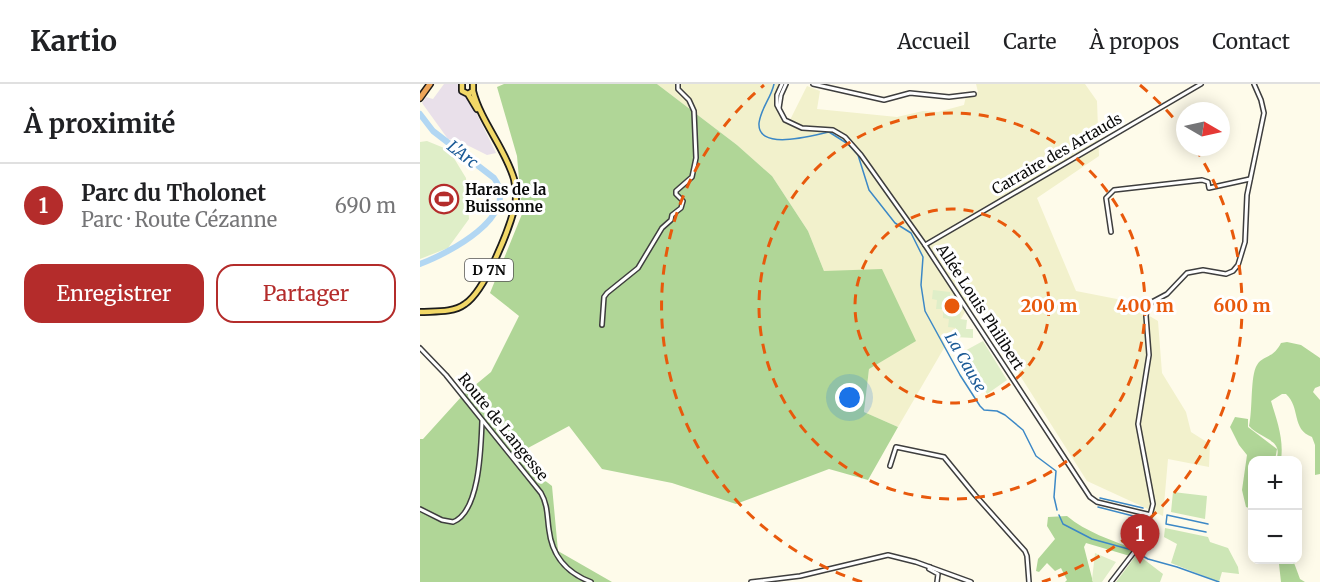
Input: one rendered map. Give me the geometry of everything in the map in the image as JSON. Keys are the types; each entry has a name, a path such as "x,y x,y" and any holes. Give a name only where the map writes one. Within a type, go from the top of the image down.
{"highway":[{"path":"420,98 429,86"}],"main road":[{"path":"462,84 462,91 470,92 473,84"},
{"name":"D 7N","path":"420,312 453,309 468,303 502,245 515,205 514,181 470,92"}],"street":[{"path":"602,325 604,297 641,265 672,215 683,205 683,201 676,195 678,188 692,177 696,158 694,111 692,105 678,89 678,84"},
{"name":"Allée Louis Philibert","path":"784,84 777,95 778,110 784,120 802,128 833,130 845,137 861,155 925,245 1090,497 1097,502 1151,515"},
{"path":"813,84 884,100 910,93 949,97 974,94"},
{"name":"Carraire des Artauds","path":"925,245 1201,84"},
{"path":"1112,582 1135,551 1151,515 1153,498 1138,421 1149,355 1146,311 1152,302 1167,294 1187,273 1203,270 1226,274 1236,267 1245,242 1247,195 1264,113 1254,84"},
{"path":"1111,232 1106,198 1114,190 1202,180 1208,182 1209,188 1250,179"},
{"name":"Route de Langesse","path":"420,348 446,375 544,499 552,547 560,561 572,572 589,582"},
{"path":"420,509 442,520 453,522 466,514 474,493 481,452 482,421"},
{"path":"890,466 896,447 944,457 1025,550 1028,556 1029,582"},
{"path":"751,582 800,576 884,555 901,557 968,582"},
{"path":"930,567 929,569 939,576 937,582"}],"shaded area":[{"path":"444,84 460,84 463,94 469,98 496,153 487,155 459,141 448,139 422,103 426,97 433,99"}],"green space":[{"path":"504,84 657,84 737,145 772,176 808,231 824,271 882,269 916,341 869,369 864,412 898,427 868,480 829,469 736,504 672,483 602,469 569,426 513,456 552,486 558,551 612,582 420,582 420,439 423,439 462,396 491,372 519,316 490,293 522,214 517,156 497,87"},
{"path":"657,84 782,84 777,100 781,115 789,122 807,86 820,91 817,109 897,117 923,111 938,112 964,105 966,96 978,92 976,84 1085,84 1097,101 1099,156 1037,198 1076,291 1122,300 1158,321 1162,373 1186,412 1191,432 1210,444 1209,467 1168,459 1163,516 1087,481 972,300 898,427 864,412 869,369 808,231 772,176 737,145"},
{"name":"Haras de la Buissonne","path":"427,141 449,150 466,178 469,219 448,248 420,259 420,142"},
{"path":"933,290 950,292 950,300 955,301 954,310 961,310 960,319 967,320 966,329 973,329 973,338 955,337 956,328 948,327 949,319 943,318 943,309 936,309 937,300 932,299"},
{"path":"983,341 1007,380 987,394 961,353"},
{"path":"1281,343 1301,345 1320,358 1320,386 1313,392 1320,400 1320,474 1315,475 1315,445 1312,437 1301,429 1291,400 1286,394 1271,401 1281,437 1282,456 1277,456 1277,448 1270,440 1249,426 1255,370 1257,365 1275,352"},
{"path":"1235,417 1248,419 1248,427 1277,449 1276,456 1248,456 1248,508 1242,490 1247,455 1230,427"},
{"path":"1173,492 1207,496 1205,519 1171,512"},
{"path":"1067,516 1090,531 1134,549 1130,556 1086,543 1084,547 1093,582 1065,582 1067,580 1061,568 1055,571 1047,563 1039,572 1036,571 1038,559 1055,539 1047,526 1048,517"},
{"path":"1165,528 1208,537 1210,542 1228,548 1238,567 1239,574 1222,572 1219,582 1171,563 1177,544 1164,537"},
{"path":"1095,553 1116,562 1102,582 1092,580"},
{"path":"1137,554 1163,574 1160,582 1116,582"},
{"path":"1279,564 1294,564 1300,579 1305,582 1281,582"}],"waterway":[{"name":"La Cause","path":"774,84 760,118 761,132 767,137 788,140 829,132 848,144 858,155 869,190 895,223 911,233 923,257 921,285 925,311 960,375 980,406 984,410 997,411 1005,415 1023,430 1036,456 1056,471 1054,497 1057,510"},
{"name":"L'Arc","path":"420,114 433,131 494,178 500,192 498,206 478,232 447,252 420,264"},
{"path":"1100,498 1143,508"},
{"path":"1098,507 1141,518"},
{"name":"La Cause","path":"1059,515 1063,524 1092,539 1132,550 1148,559 1219,582"},
{"path":"1206,532 1166,524 1167,515 1208,524"}],"place":[{"name":"Haras de la Buissonne","path":"444,199"},
{"name":"Parc du Tholonet","path":"1140,564"}]}
